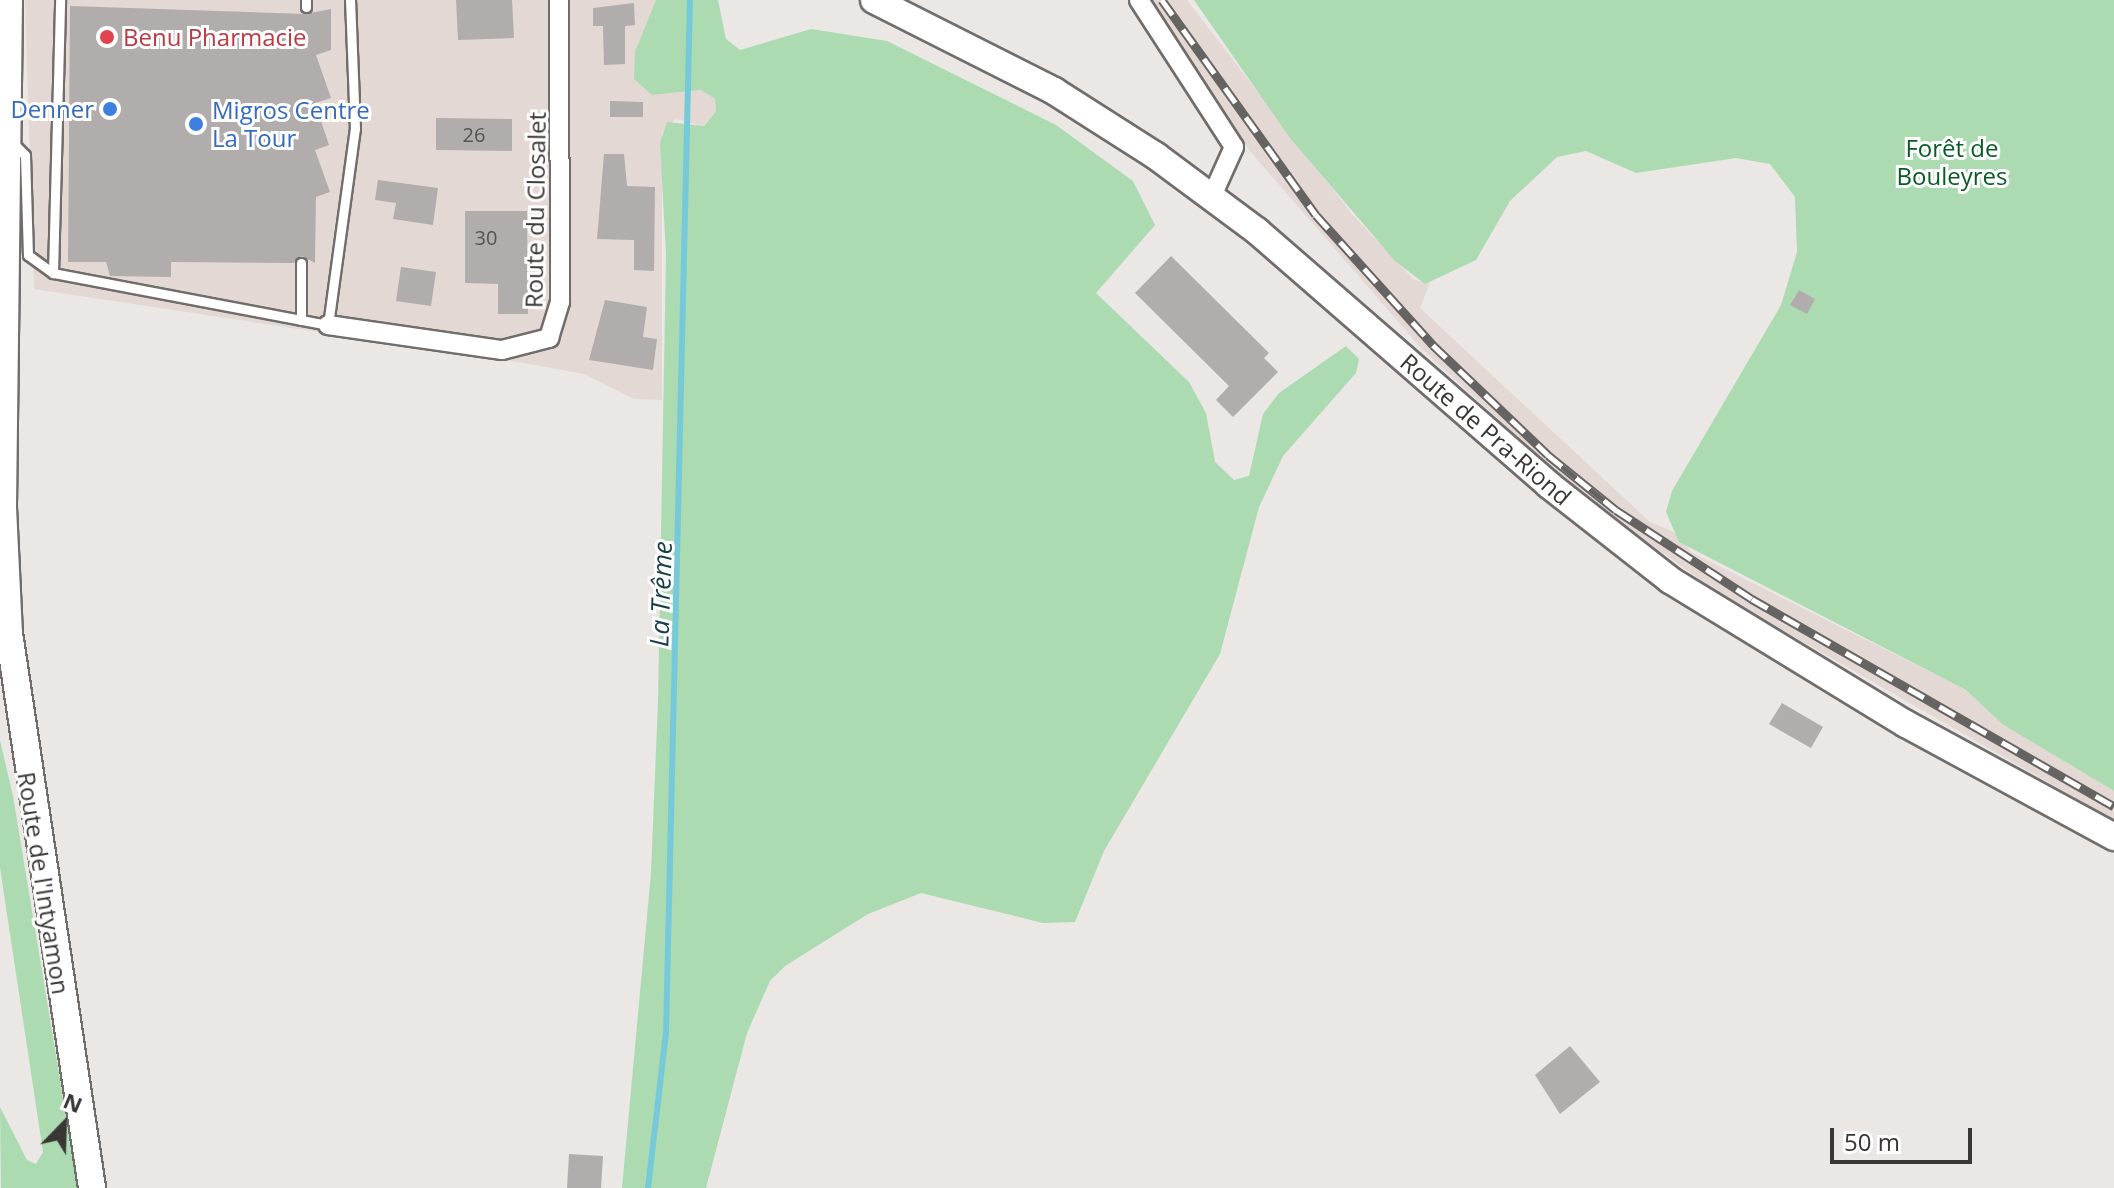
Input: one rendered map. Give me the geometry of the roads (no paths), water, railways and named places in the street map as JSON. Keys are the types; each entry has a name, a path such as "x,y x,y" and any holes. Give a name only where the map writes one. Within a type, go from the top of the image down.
{"main road":[{"name":"Route de l'Intyamon","path":"9,0 3,507 10,646 92,1188"},
{"name":"Route de Pra-Riond","path":"874,0 1054,91 1212,196 1634,555 1906,724 2114,837"}],"street":[{"name":"Route du Closalet","path":"328,325 502,350 549,338 560,302 559,0"},
{"path":"1139,0 1234,147 1212,196"}],"lane":[{"path":"53,273 60,0"},
{"path":"7,137 25,155 28,255 53,273 328,325 355,129 350,0"},
{"path":"301,263 301,320"}],"waterway":[{"name":"La Trême","path":"648,1188 666,1032 690,0"}],"railway":[{"path":"1162,0 1316,215 1433,345 1548,455 1616,510 1752,599 2114,806"}],"place":[{"name":"Benu Pharmacie","path":"107,37"},
{"name":"Denner","path":"110,109"},
{"name":"Migros Centre La Tour","path":"196,124"}],"park label":[{"name":"Forêt de Bouleyres","path":"1952,162"}]}
